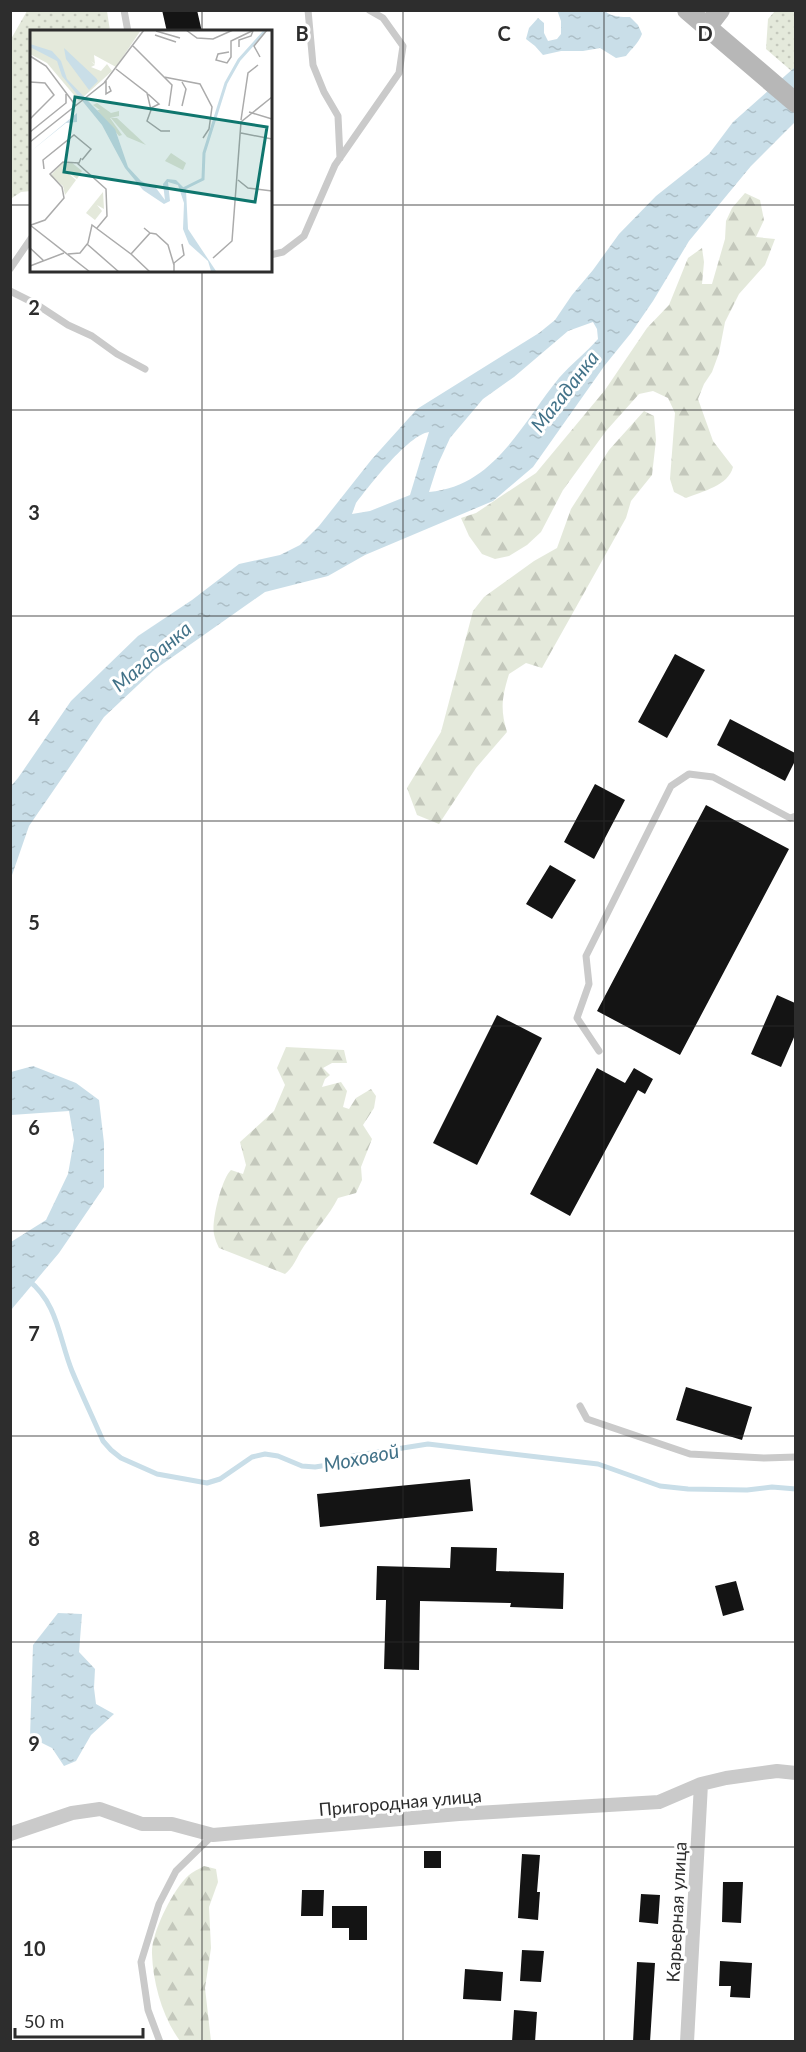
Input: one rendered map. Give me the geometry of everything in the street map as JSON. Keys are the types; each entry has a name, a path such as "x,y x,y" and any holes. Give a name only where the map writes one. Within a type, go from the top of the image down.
{"street":[{"path":"687,10 795,103"},
{"path":"707,27 720,10"},
{"name":"Пригородная улица","path":"10,1834 72,1813 100,1809 142,1824 172,1824 213,1835 459,1814 659,1802 701,1785 726,1778 777,1772 795,1773"},
{"name":"Карьерная улица","path":"687,2042 701,1785"}],"lane":[{"path":"123,10 128,30"},
{"path":"308,10 313,64 324,92 338,116 340,158"},
{"path":"272,255 283,252 304,236 340,158 399,73 403,46 383,18 369,10"},
{"path":"10,269 30,240"},
{"path":"10,291 36,304 68,325 92,336 117,354 145,369"},
{"path":"599,1051 577,1018 589,984 586,956 671,786 689,774 713,777 790,818 795,816"},
{"path":"580,1406 587,1419 690,1454 764,1458 795,1457"},
{"path":"160,2042 148,2010 141,1962 159,1904 176,1871 213,1835"}],"green space":[{"path":"27,11 107,11 110,30 30,30 30,191 21,192 12,198 11,39"},
{"path":"775,11 795,11 795,74 766,49 768,19"},
{"path":"745,193 760,200 764,220 756,237 775,239 765,265 739,294 725,322 719,353 698,399 713,441 733,467 726,479 714,487 686,498 674,492 670,479 675,413 668,398 653,391 639,394 606,431 563,490 541,532 527,545 509,556 495,559 482,554 469,536 461,518 476,513 536,473 605,390 647,328 669,305 688,258 702,248 704,262 702,284 712,284 725,239 726,221 732,208"},
{"path":"644,411 654,416 656,440 652,475 631,501 626,518 542,668 526,663 509,674 503,703 507,732 476,768 439,824 417,815 407,788 441,732 473,611 484,597 534,561 557,548 571,509 609,450"},
{"path":"286,1047 344,1050 347,1063 332,1063 323,1068 330,1075 325,1079 322,1087 341,1082 347,1091 343,1107 349,1109 356,1098 371,1089 376,1096 374,1108 363,1125 372,1139 361,1167 362,1180 356,1193 338,1198 285,1274 219,1248 213,1228 224,1182 231,1170 243,1174 246,1165 240,1142 274,1111 285,1085 277,1068"},
{"path":"204,1866 216,1869 218,1882 209,1907 211,1948 205,1988 211,2041 180,2041 160,2000 153,1965 153,1946 158,1925 174,1894 187,1877"}],"water":[{"path":"557,10 605,11 613,16 630,17 638,25 642,34 626,56 616,58 600,48 543,55 526,39 529,28 538,18 544,23 544,33 548,41 557,39 561,34 561,21"},
{"name":"Магаданка","path":"795,67 795,122 751,166 689,241 631,333 605,365 533,467 493,501 365,555 328,576 265,592 154,670 104,717 29,826 11,878 11,786 71,701 138,636 192,600 239,564 280,555 300,545 319,526 372,459 417,409 539,333 555,320 619,234 656,196 709,154 733,122","holes":["593,322 597,329 598,339 559,378 505,450 472,478 452,487 429,492 450,438 483,399 514,377 568,331","429,432 410,495 370,511 352,514 356,503 400,451 420,435"]},
{"path":"33,1066 76,1083 99,1100 104,1143 104,1187 59,1253 11,1310 11,1242 46,1220 68,1174 74,1140 69,1111 11,1115 11,1072"},
{"path":"58,1613 82,1614 79,1652 95,1669 96,1704 114,1714 91,1735 76,1761 64,1766 52,1748 30,1737 33,1645"}],"building":[{"path":"162,10 197,10 202,30 167,30"},
{"path":"675,654 705,670 667,738 638,722"},
{"path":"730,719 795,753 795,761 785,781 717,745"},
{"path":"595,784 625,800 594,859 564,842"},
{"path":"706,805 789,849 680,1055 597,1011"},
{"path":"550,865 576,880 552,919 526,904"},
{"path":"777,995 795,1003 795,1035 781,1067 751,1054"},
{"path":"497,1015 542,1038 477,1165 433,1143"},
{"path":"597,1068 625,1083 634,1068 653,1079 645,1094 638,1090 570,1216 530,1194"},
{"path":"686,1387 752,1407 742,1440 676,1420"},
{"path":"470,1479 473,1511 320,1527 317,1494"},
{"path":"451,1547 497,1548 496,1571 564,1573 563,1609 510,1607 511,1603 420,1601 419,1670 384,1669 386,1600 376,1600 377,1566 450,1568"},
{"path":"736,1581 744,1610 723,1616 715,1586"},
{"path":"424,1851 441,1851 441,1868 424,1868"},
{"path":"522,1854 540,1855 537,1892 540,1892 538,1920 518,1918"},
{"path":"723,1882 743,1882 741,1923 722,1922"},
{"path":"302,1890 324,1890 323,1916 301,1916"},
{"path":"641,1894 660,1895 658,1924 639,1922"},
{"path":"332,1906 367,1906 367,1940 349,1940 349,1928 332,1928"},
{"path":"522,1950 544,1951 541,1982 520,1981"},
{"path":"720,1961 752,1963 750,1998 730,1997 731,1986 719,1986"},
{"path":"637,1962 655,1963 650,2042 633,2042"},
{"path":"465,1969 503,1972 501,2001 463,1999"},
{"path":"514,2010 537,2012 535,2042 512,2042"}],"waterway":[{"name":"Моховой","path":"28,1280 38,1289 52,1310 72,1371 103,1441 121,1458 157,1474 207,1483 220,1479 252,1457 265,1454 278,1456 302,1466 315,1467 352,1456 428,1444 598,1464 660,1486 688,1489 747,1490 772,1487 796,1489"}]}
